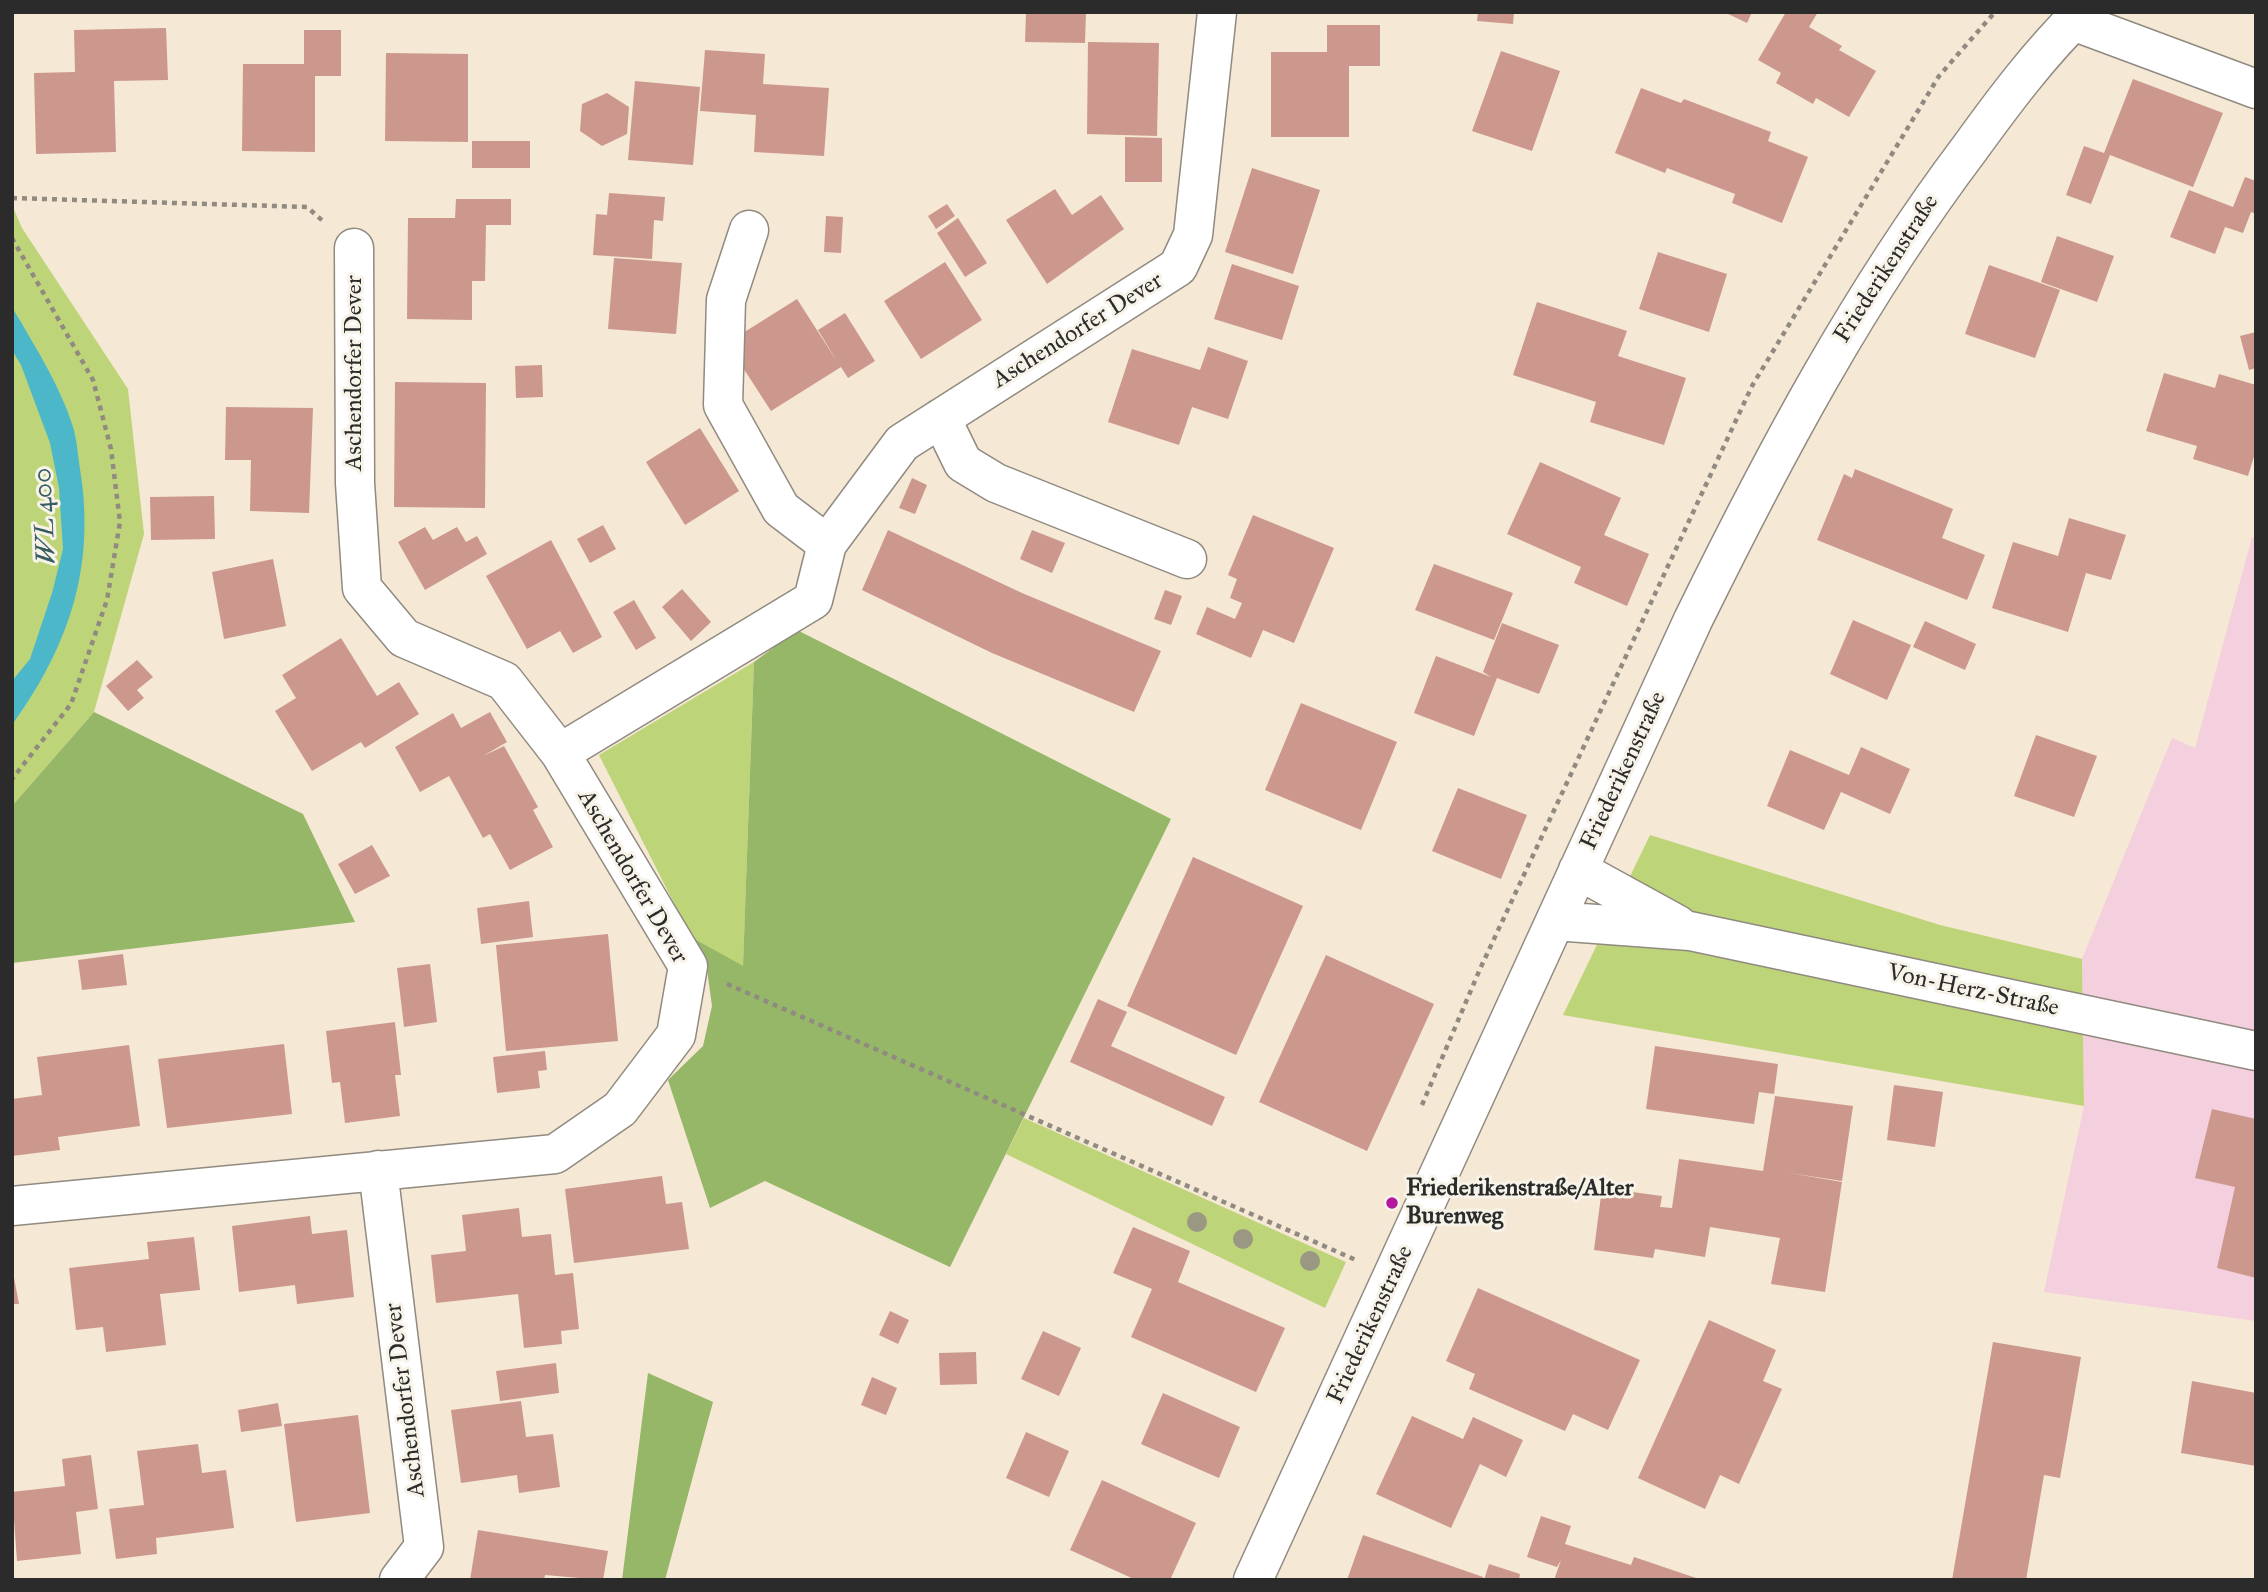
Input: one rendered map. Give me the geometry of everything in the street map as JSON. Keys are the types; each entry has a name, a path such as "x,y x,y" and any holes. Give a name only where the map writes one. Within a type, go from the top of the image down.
{"street":[{"name":"Aschendorfer Dever","path":"560,753 813,600 827,544 902,443 1178,267 1193,235 1217,12"},
{"path":"2077,16 2256,89"},
{"name":"Friederikenstraße","path":"1253,1580 1693,620 1759,485 1814,384 1924,209 1998,110 2077,16"},
{"path":"749,230 726,300 723,405 781,509 827,544"},
{"name":"Aschendorfer Dever","path":"12,1206 555,1154 620,1109 676,1035 688,967 560,753 505,681 404,638 362,588 355,483 354,248"},
{"path":"941,418 963,463 996,483 1187,559"},
{"path":"1578,870 1689,931"},
{"path":"1555,921 1689,931"},
{"name":"Von-Herz-Straße","path":"1689,931 2256,1051"},
{"name":"Aschendorfer Dever","path":"379,1170 424,1547 399,1580"}],"path":[{"name":"Aschendorfer Dever","path":"12,198 307,207 354,248"},
{"path":"12,238 93,380 111,449 120,523 107,600 71,704 12,779"},
{"path":"688,967 1356,1260"}],"shaded area":[{"path":"2252,537 2256,538 2256,1321 2044,1292 2084,1106 2082,959 2172,738 2195,748"}],"green space":[{"path":"12,205 22,228 128,389 144,534 94,712 12,806"},
{"path":"797,630 1171,819 950,1267 765,1181 710,1208 668,1080 703,1046 712,1006 706,962 691,937 743,966 754,662"},
{"path":"754,662 743,967 691,937 599,755"},
{"path":"94,712 303,814 355,922 12,963 12,806"},
{"path":"1650,835 1940,925 2082,959 2084,1106 1563,1015"},
{"path":"1024,1118 1346,1262 1325,1308 1006,1154"},
{"path":"648,1373 713,1402 665,1580 622,1580"}],"water":[{"path":"12,307 54,381 73,427 84,505 84,539 81,572 63,635 32,695 12,725 12,681 30,659 52,593 63,549 59,488 50,443 21,365 12,350"}],"building":[{"path":"1026,12 1086,12 1085,43 1025,42"},
{"path":"1478,12 1514,12 1513,24 1477,21"},
{"path":"1724,12 1752,12 1747,23"},
{"path":"1786,12 1818,12 1809,27 1842,46 1839,50 1876,71 1849,117 1816,98 1813,104 1776,83 1781,73 1758,60"},
{"path":"1327,25 1380,25 1380,66 1349,66 1349,137 1271,137 1271,52 1327,52"},
{"path":"166,28 168,80 114,81 116,152 36,154 34,73 75,72 74,30"},
{"path":"304,30 341,30 341,76 315,76 315,152 242,151 243,64 304,64"},
{"path":"1088,42 1159,43 1157,136 1087,134"},
{"path":"705,50 765,54 763,84 829,88 824,156 754,152 756,115 700,111"},
{"path":"1501,51 1560,71 1532,151 1472,131"},
{"path":"386,53 468,54 468,142 385,141"},
{"path":"2133,79 2223,113 2193,187 2110,155 2091,204 2066,195 2084,146 2104,153"},
{"path":"635,81 700,87 693,165 628,160"},
{"path":"1641,88 1681,103 1684,99 1771,132 1768,141 1808,157 1782,223 1732,203 1735,194 1667,168 1665,173 1615,153"},
{"path":"607,93 629,107 627,134 602,146 580,131 582,104"},
{"path":"1125,137 1162,138 1162,182 1125,182"},
{"path":"472,141 530,141 530,168 472,168"},
{"path":"1252,168 1320,190 1293,274 1225,252"},
{"path":"2245,177 2256,181 2256,214 2251,212 2243,233 2225,227 2215,254 2170,237 2189,190 2233,207"},
{"path":"1055,189 1072,215 1101,195 1124,229 1047,284 1006,220"},
{"path":"609,193 665,197 663,221 654,220 652,259 593,255 596,214 607,215"},
{"path":"456,199 511,199 511,225 486,225 485,281 472,281 472,320 407,319 408,218 455,218"},
{"path":"947,204 955,216 936,229 928,216"},
{"path":"826,216 843,217 841,253 824,252"},
{"path":"958,218 987,263 965,277 937,233"},
{"path":"2057,236 2114,256 2097,302 2041,282"},
{"path":"1658,252 1727,274 1709,332 1639,309"},
{"path":"614,258 682,263 676,334 608,329"},
{"path":"945,262 982,320 921,359 884,301"},
{"path":"1232,264 1299,286 1282,340 1214,319"},
{"path":"1989,265 2060,290 2035,358 1965,334"},
{"path":"797,299 838,363 818,330 845,313 875,361 848,378 841,367 771,411 727,343"},
{"path":"1537,302 1627,331 1618,356 1686,378 1664,445 1590,422 1596,402 1513,375"},
{"path":"2256,332 2256,368 2249,370 2240,336"},
{"path":"1208,347 1248,361 1228,419 1192,407 1179,445 1108,422 1132,349 1200,370"},
{"path":"542,365 543,397 516,398 515,366"},
{"path":"2164,373 2215,388 2219,374 2256,385 2256,450 2248,476 2193,459 2197,446 2146,431"},
{"path":"395,382 486,383 485,508 394,507"},
{"path":"226,407 313,408 309,513 250,511 251,460 225,460"},
{"path":"700,428 739,491 685,525 646,462"},
{"path":"1540,462 1621,498 1604,535 1649,554 1627,606 1574,583 1581,567 1507,534"},
{"path":"1855,469 1953,509 1942,538 1985,555 1967,600 1817,540 1844,474 1852,478"},
{"path":"912,478 927,485 915,514 899,508"},
{"path":"214,496 215,539 151,540 150,497"},
{"path":"1253,515 1334,548 1294,643 1263,630 1251,658 1196,634 1207,607 1235,619 1242,603 1230,598 1237,579 1228,575"},
{"path":"2069,518 2126,535 2111,580 2086,573 2068,632 1992,608 2013,542 2058,556"},
{"path":"603,525 616,549 590,563 577,539"},
{"path":"425,527 433,540 457,527 466,542 477,536 487,554 425,590 398,542"},
{"path":"888,530 1022,593 1161,651 1134,712 992,653 862,590"},
{"path":"1032,530 1065,543 1052,573 1020,559"},
{"path":"551,540 602,637 573,653 560,631 527,649 486,576"},
{"path":"273,559 286,626 224,639 212,572"},
{"path":"1434,564 1513,593 1494,640 1415,610"},
{"path":"682,589 711,622 691,641 662,607"},
{"path":"1165,590 1182,596 1171,625 1154,619"},
{"path":"634,600 656,638 636,650 613,612"},
{"path":"1853,620 1911,645 1887,700 1830,674"},
{"path":"1925,621 1976,644 1965,670 1913,647"},
{"path":"1502,623 1559,645 1539,694 1497,678 1474,736 1414,713 1436,656 1491,677 1483,672"},
{"path":"341,638 377,696 399,682 419,714 365,748 361,742 312,771 275,711 296,698 282,675"},
{"path":"137,660 153,677 137,690 144,698 128,711 106,686"},
{"path":"1301,703 1397,742 1361,830 1265,790"},
{"path":"490,712 507,742 483,756 504,746 538,807 533,810 553,847 510,870 490,834 483,838 449,776 420,792 395,747 453,713 461,728"},
{"path":"2036,735 2097,756 2074,817 2014,796"},
{"path":"1861,747 1910,769 1890,814 1841,792 1824,830 1767,806 1790,750 1849,775"},
{"path":"1458,788 1527,815 1501,879 1432,851"},
{"path":"372,845 390,876 355,894 338,864"},
{"path":"1193,857 1303,906 1236,1055 1127,1006"},
{"path":"529,901 533,937 481,944 477,908"},
{"path":"608,934 618,1041 506,1051 496,945"},
{"path":"123,954 127,985 82,990 78,960"},
{"path":"1326,955 1434,1004 1367,1151 1259,1102"},
{"path":"430,964 437,1022 404,1027 397,968"},
{"path":"1098,999 1127,1012 1111,1046 1225,1097 1212,1126 1070,1062"},
{"path":"395,1022 401,1075 395,1075 400,1116 345,1123 340,1082 332,1083 326,1031"},
{"path":"284,1044 292,1114 167,1128 158,1059"},
{"path":"129,1045 140,1126 58,1137 60,1150 12,1156 12,1099 42,1095 37,1057"},
{"path":"1655,1046 1778,1064 1774,1094 1759,1092 1754,1124 1646,1109"},
{"path":"545,1051 547,1070 538,1071 540,1088 497,1093 493,1057"},
{"path":"1894,1085 1943,1092 1935,1147 1887,1140"},
{"path":"1775,1096 1853,1106 1842,1181 1789,1173 1842,1182 1825,1292 1771,1284 1780,1238 1710,1227 1705,1257 1655,1249 1653,1258 1594,1250 1602,1188 1662,1196 1660,1207 1672,1208 1679,1159 1763,1171"},
{"path":"2212,1109 2256,1119 2256,1278 2217,1268 2235,1187 2195,1178"},
{"path":"662,1176 666,1204 682,1202 689,1249 574,1263 565,1189"},
{"path":"519,1208 522,1237 551,1234 555,1275 573,1273 579,1329 561,1331 562,1344 524,1348 518,1294 436,1303 431,1255 466,1251 462,1215"},
{"path":"310,1216 312,1234 347,1230 354,1297 297,1304 295,1285 239,1292 232,1226"},
{"path":"1133,1227 1190,1251 1178,1282 1285,1328 1256,1392 1131,1337 1152,1289 1113,1273"},
{"path":"194,1237 200,1290 160,1294 166,1345 106,1352 103,1327 76,1330 69,1268 149,1259 147,1242"},
{"path":"12,1267 19,1304 12,1304"},
{"path":"1478,1288 1640,1360 1608,1430 1573,1414 1565,1431 1469,1389 1475,1374 1446,1361"},
{"path":"890,1311 909,1320 898,1344 879,1335"},
{"path":"1709,1320 1776,1350 1763,1381 1782,1389 1739,1484 1720,1475 1705,1509 1638,1478"},
{"path":"1043,1331 1081,1348 1059,1396 1021,1379"},
{"path":"1993,1342 2081,1357 2060,1478 2044,1475 2026,1580 1952,1580"},
{"path":"976,1352 977,1384 940,1385 939,1353"},
{"path":"556,1363 559,1393 500,1401 496,1371"},
{"path":"872,1377 897,1388 886,1415 861,1405"},
{"path":"2192,1381 2256,1393 2256,1466 2181,1453"},
{"path":"1163,1393 1240,1427 1219,1478 1141,1444"},
{"path":"521,1401 526,1437 553,1434 560,1487 519,1493 517,1475 461,1483 451,1410"},
{"path":"278,1403 282,1426 241,1432 238,1410"},
{"path":"358,1415 370,1513 296,1522 284,1424"},
{"path":"1412,1416 1463,1439 1473,1417 1523,1440 1506,1477 1480,1464 1451,1528 1376,1494"},
{"path":"1026,1432 1069,1451 1049,1497 1006,1478"},
{"path":"198,1444 202,1473 226,1470 234,1528 156,1538 157,1554 116,1559 109,1509 144,1505 137,1451"},
{"path":"91,1455 98,1509 76,1512 81,1554 17,1561 12,1492 65,1486 62,1459"},
{"path":"1102,1480 1196,1523 1170,1580 1136,1580 1070,1550"},
{"path":"1541,1516 1571,1526 1565,1544 1631,1565 1634,1557 1702,1580 1554,1580 1561,1560 1557,1567 1527,1557"},
{"path":"478,1530 608,1551 603,1580 545,1575 544,1580 470,1580"},
{"path":"1363,1535 1483,1577 1482,1580 1347,1580"},
{"path":"1489,1564 1520,1574 1519,1580 1484,1580"}],"place":[{"name":"Friederikenstraße/Alter Burenweg","path":"1392,1203"}],"water label":[{"name":"WL 400","path":"46,516"}]}
